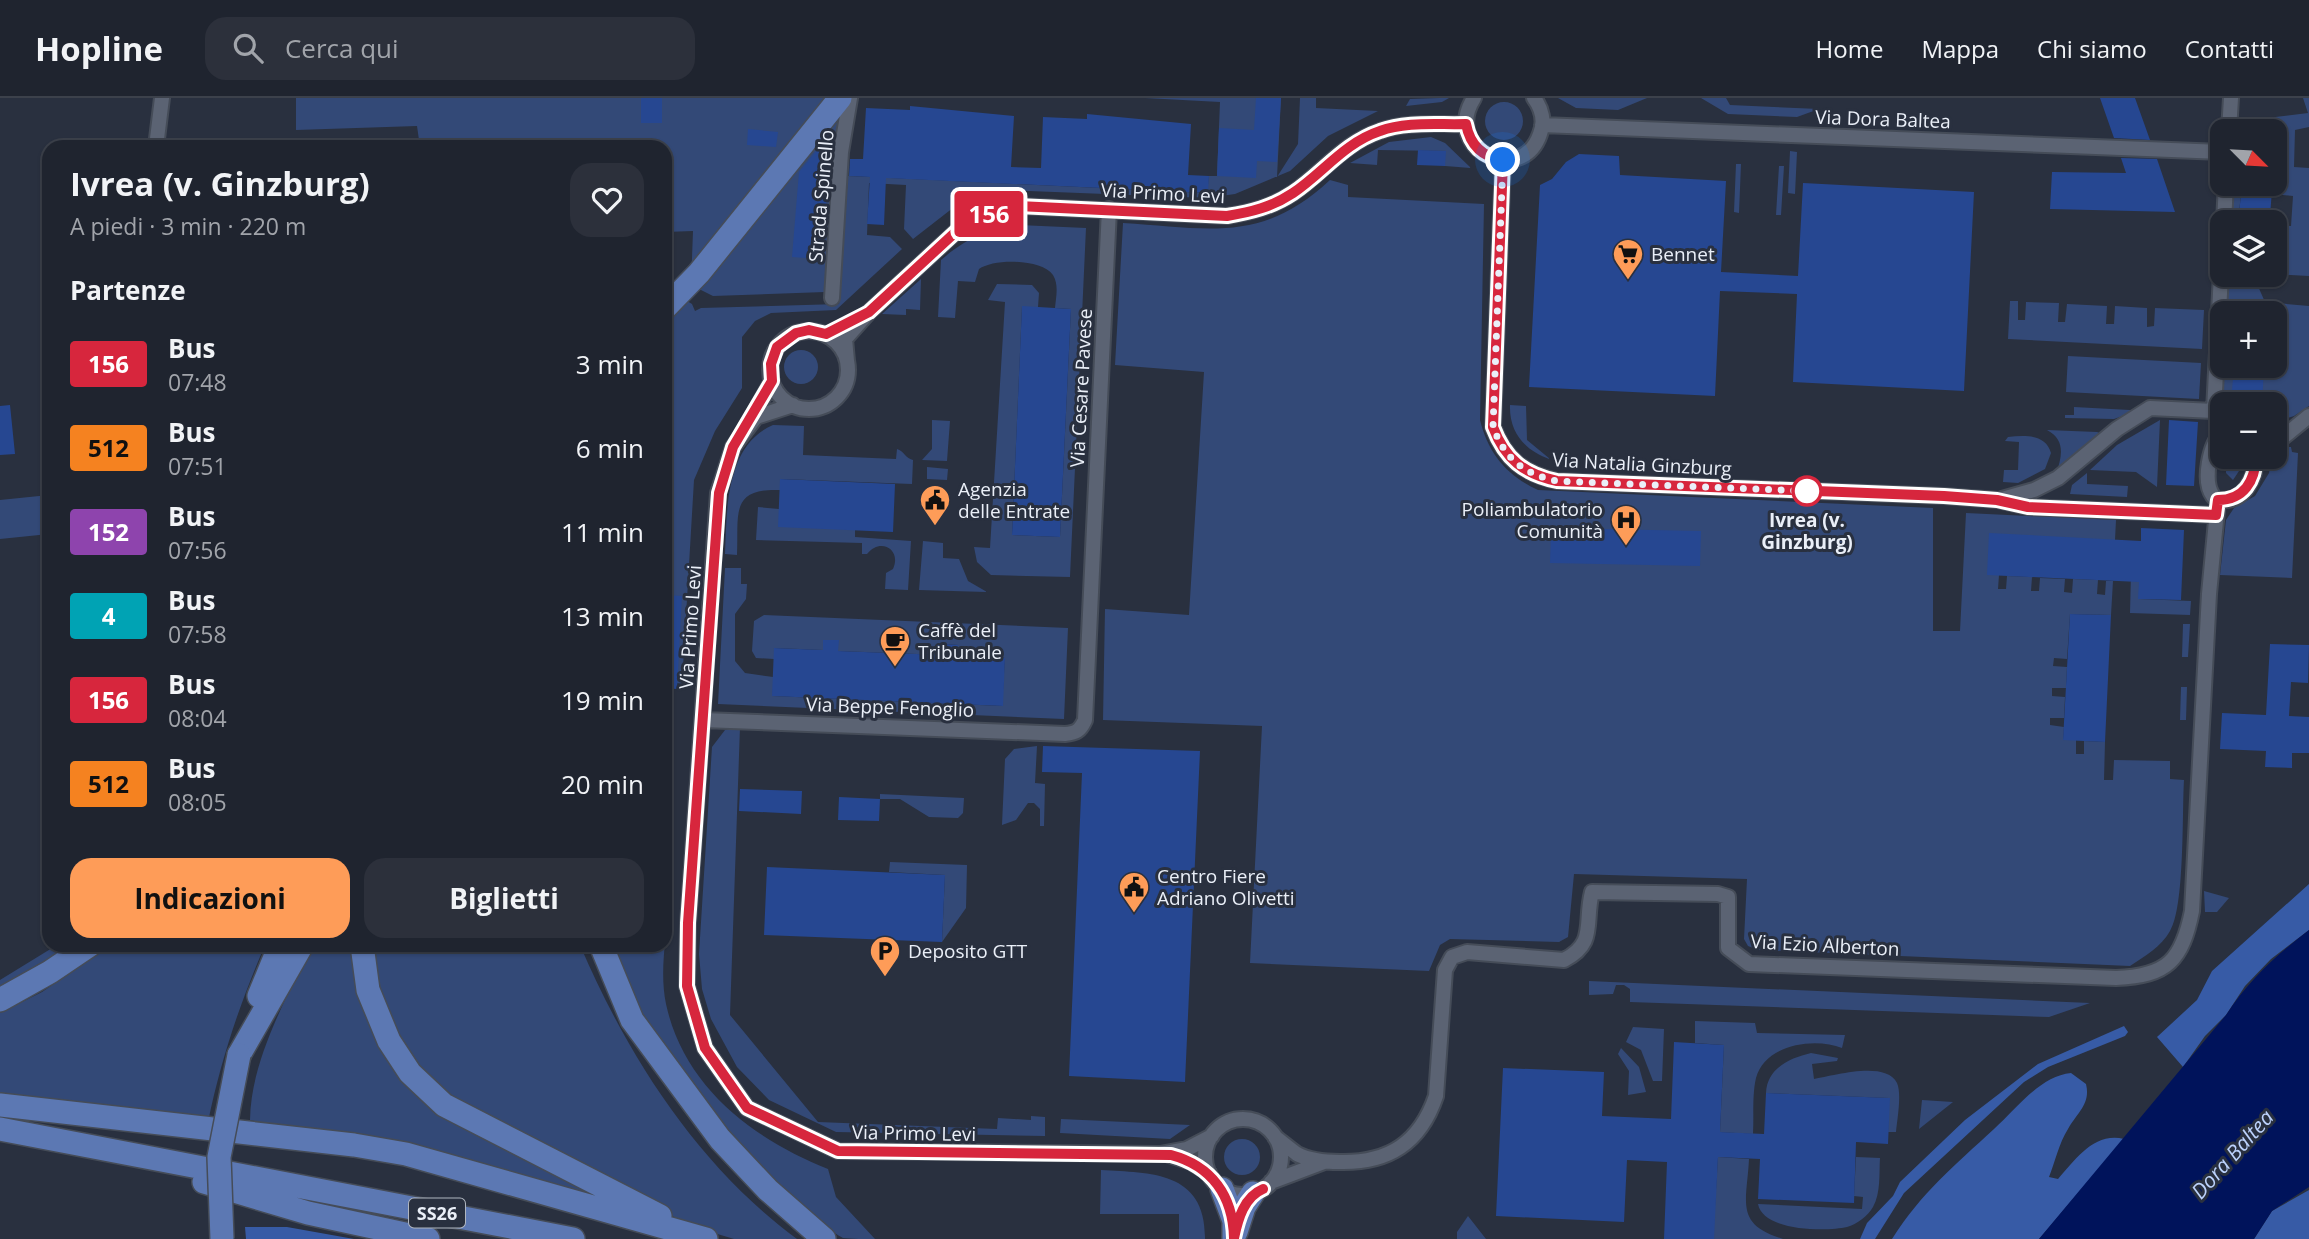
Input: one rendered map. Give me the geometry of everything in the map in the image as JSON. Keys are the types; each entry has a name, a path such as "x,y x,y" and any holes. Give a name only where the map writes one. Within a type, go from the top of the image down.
{"main road":[{"path":"672,310 840,98"},
{"path":"0,1000 80,952"},
{"path":"222,1239 219,1157 239,1055 277,952"},
{"path":"239,1055 298,952"},
{"path":"363,952 368,990 389,1041 410,1073 444,1105 706,1239"},
{"path":"604,952 632,1020 720,1139 768,1190 824,1239"},
{"path":"0,1105 354,1145 406,1154 706,1239"},
{"name":"SS26","path":"0,1129 573,1239"},
{"path":"77,1144 308,1213 428,1239"},
{"path":"1215,1181 1234,1220 1234,1239"},
{"path":"1234,1239 1241,1214 1262,1188"}],"street":[{"path":"157,140 162,98"},
{"name":"Strada Spinello","path":"832,298 841,152 850,98"},
{"path":"1474,98 1468,109 1466,124 1470,138 1479,151 1503,160 1516,158 1531,149 1542,125 1540,108 1534,98"},
{"path":"2230,119 2231,98"},
{"name":"Via Primo Levi","path":"847,361 845,339 869,312 960,228 989,214 1018,206 1227,216 1260,210 1294,192 1330,160 1381,130 1466,124"},
{"name":"Via Dora Baltea","path":"1542,125 2210,152"},
{"name":"Via Natalia Ginzburg","path":"1503,160 1493,427 1500,446 1526,472 1557,481 1997,500 2028,507 2217,507"},
{"name":"Via Cesare Pavese","path":"1075,733 1085,720 1109,209"},
{"path":"2219,392 2221,287"},
{"name":"Via Primo Levi","path":"826,334 869,312"},
{"path":"809,330 826,334 841,346 847,361 845,384 832,401 811,409 793,405 780,396 772,381 773,356 785,339 809,330"},
{"name":"Via Primo Levi","path":"772,381 729,457 719,493 688,923 687,986 705,1048 747,1108 838,1151 1160,1154 1187,1149 1212,1136"},
{"name":"Via Primo Levi","path":"745,430 756,418 793,405"},
{"name":"Via Natalia Ginzburg","path":"1997,500 2034,490 2058,478 2117,429 2150,408 2210,415"},
{"path":"2287,426 2304,419"},
{"path":"2287,434 2304,419"},
{"path":"2210,462 2209,485 2217,507 2240,496 2253,469"},
{"name":"Via Ezio Alberton","path":"1275,1137 1299,1155 1325,1162 1378,1159 1407,1143 1430,1114 1436,1096 1445,970 1452,957 1467,953 1564,960 1578,953 1588,938 1592,892 1718,894 1728,897 1728,948 1749,964 2116,978 2144,977 2174,961 2186,938 2192,911 2217,507"},
{"name":"Via Beppe Fenoglio","path":"703,720 1075,733"},
{"path":"1262,1188 1280,1165 1275,1137 1267,1128 1244,1119 1231,1121 1212,1136 1205,1154 1215,1181 1242,1195 1262,1188 1325,1162"},
{"name":"Via Primo Levi","path":"1160,1154 1191,1161 1215,1181"}],"shaded area":[{"path":"296,98 846,98 834,153 825,292 713,296 691,285 693,231 672,232 672,140 419,140 417,126 296,130"},
{"path":"1145,98 1281,98 1277,176 1235,194 1207,198 1000,190 958,204 913,239 904,229 906,185 869,183 867,235 890,237 902,249 836,310 771,313 755,321 742,337 742,388 715,431 694,480 682,684 677,683 672,646 672,318 684,299 692,304 695,311 701,308 839,304 848,176 1207,193 1209,176 1217,176 1220,102"},
{"path":"1300,98 1316,98 1316,108 1378,111 1328,136 1290,171 1277,176 1298,144"},
{"path":"1449,98 1442,102 1406,106 1410,99"},
{"path":"1558,98 1647,98 1618,110 1576,108"},
{"path":"1701,98 1726,98 1730,105 1819,109 1797,117 1728,114"},
{"path":"2303,98 2309,98 2309,127 2295,130 2294,167 2309,168 2309,276 2287,275 2287,226 2291,226 2293,196 2287,195 2287,119 2258,119 2308,113"},
{"path":"1504,102 1518,107 1523,121 1518,135 1504,140 1490,135 1485,121 1490,107"},
{"path":"1431,137 1445,143 1471,168 1445,166 1445,151 1378,150 1377,165 1350,163 1389,142"},
{"path":"1790,151 1797,152 1795,194 1788,193"},
{"path":"1736,164 1741,164 1739,213 1734,212"},
{"path":"1779,166 1784,166 1781,215 1776,215"},
{"path":"1330,180 1348,185 1348,197 1484,204 1480,420 1488,443 1500,462 1517,478 1538,490 1933,508 1933,631 1960,631 1966,513 2116,520 2115,540 1999,575 1998,589 2006,589 2007,576 2032,577 2031,591 2039,591 2040,578 2065,579 2064,592 2072,593 2073,579 2098,580 2097,594 2105,595 2106,581 2113,581 2111,615 2070,614 2067,659 2054,658 2053,666 2067,667 2066,688 2052,688 2052,696 2065,697 2064,718 2050,718 2050,725 2064,727 2063,740 2076,740 2076,754 2084,754 2084,741 2105,742 2104,780 2113,780 2114,760 2170,761 2170,779 2184,780 2178,902 2175,919 2162,942 2130,966 1758,950 1748,946 1744,939 1747,879 1574,874 1568,937 1559,942 1450,939 1440,945 1429,971 1250,963 1262,726 1103,720 1105,609 1189,615 1204,372 1115,365 1123,223 1207,228 1257,223 1281,214 1305,200"},
{"path":"2230,196 2241,196 2239,210 2229,210"},
{"path":"1019,225 1086,228 1070,577 991,575 977,562 974,547 990,548 1005,302 988,300 997,284 1032,285 1039,293 1038,307 1022,307 1012,535 1060,537 1071,309 1055,308 1056,283 1047,270 1029,263 1006,262 986,265 979,269 975,282 958,281 955,318 938,317 941,260 977,236"},
{"path":"921,279 920,310 906,309 906,315 882,314"},
{"path":"2228,287 2258,287 2265,301 2227,301"},
{"path":"2010,301 2018,301 2018,320 2025,320 2026,302 2059,303 2058,322 2065,322 2067,304 2107,306 2106,324 2114,324 2115,306 2147,308 2147,327 2154,326 2155,308 2204,310 2202,349 2008,339"},
{"path":"2287,304 2309,306 2309,406 2287,418 2287,392 2223,392 2224,378 2287,378"},
{"path":"801,350 813,355 818,367 813,379 801,384 789,379 784,367 789,355"},
{"path":"2068,356 2201,363 2199,399 2066,392"},
{"path":"1510,405 1526,406 1527,440 1550,459 1533,451 1520,439 1512,424"},
{"path":"2074,407 2130,410 2131,413 2114,419 2065,418 2065,415 2074,415"},
{"path":"932,420 950,421 947,461 922,460 932,449"},
{"path":"2160,420 2157,487 2136,472 2090,470 2117,445"},
{"path":"773,425 804,426 803,455 896,459 897,449 913,460 912,484 781,479 780,490 752,494 745,499 738,516 737,555 725,554 728,499 737,463 757,435"},
{"path":"2047,430 2102,434 2056,474 2061,455 2060,444"},
{"path":"2028,436 2045,442 2051,453 2045,469 2018,483 2003,482 2004,470 2018,470 2019,442 2005,441 2008,437"},
{"path":"2287,447 2298,453 2292,578 2220,575 2226,520 2234,508 2255,496 2270,469 2287,469"},
{"path":"927,467 948,469 947,480 927,479"},
{"path":"2226,469 2239,469 2233,480 2226,473"},
{"path":"2087,473 2087,484 2128,486 2127,497 2070,494 2072,485"},
{"path":"42,496 42,535 0,539 0,500"},
{"path":"758,507 779,509 855,530 855,537 911,541 908,590 885,589 886,573 893,569 895,556 883,546 862,554 862,543 756,540"},
{"path":"923,541 943,543 943,558 959,559 968,581 987,592 919,590"},
{"path":"725,568 741,568 741,584 747,584 746,599 735,614 735,661 745,673 773,677 773,696 1002,706 1005,658 958,656 958,645 943,644 942,655 838,651 838,640 823,640 823,650 775,648 774,659 756,658 752,651 754,621 764,615 1068,628 1064,719 718,704"},
{"path":"2131,571 2140,571 2139,599 2191,601 2190,615 2130,613"},
{"path":"2183,624 2190,624 2188,657 2182,657"},
{"path":"2181,687 2187,687 2186,720 2180,720"},
{"path":"740,727 730,1015 818,1122 997,1129 998,1118 1031,1120 1031,1116 1045,1117 1045,1136 836,1132 769,1100 737,1067 711,1019 702,989 699,954 712,747 725,730"},
{"path":"1037,746 1035,783 1045,784 1044,826 1040,826 1040,809 1034,803 1028,803 1016,820 1002,825 1005,759 1014,749"},
{"path":"880,794 964,798 963,813 958,818 929,817 900,799 880,799"},
{"path":"890,862 967,865 966,908 942,942 945,875 889,872"},
{"path":"2309,884 2309,930 2271,959 2245,986 2226,1015 2205,1036 2183,1067 2157,1037 2197,1000 2212,971"},
{"path":"2204,891 2229,898 2217,912 2205,912"},
{"path":"46,952 64,952 0,989 0,980"},
{"path":"101,952 262,952 232,1032 208,1122 0,1100 0,1013 42,992"},
{"path":"307,952 357,952 386,1054 604,1198 250,1120 256,1075 281,1009"},
{"path":"372,952 583,952 620,1028 669,1107 728,1178 761,1210 797,1239 734,1239 691,1226 450,1097 414,1063 398,1036 377,989"},
{"path":"612,952 665,952 664,991 675,1034 688,1061 705,1085 749,1125 800,1157 828,1169 836,1197 875,1239 843,1238 777,1184 747,1155 692,1091 646,1020"},
{"path":"1589,981 2090,1003 2049,1017 1630,1002 1630,989 1624,985 1616,985 1613,994 1589,995"},
{"path":"1695,1021 1755,1023 1757,1033 1845,1035 1842,1048 1818,1043 1805,1044 1792,1046 1769,1057 1756,1078 1753,1134 1720,1132 1724,1045 1695,1043"},
{"path":"2124,1026 2128,1032 2125,1036 2048,1067 2024,1082 1904,1193 1875,1239 1860,1239 1867,1223 1893,1196 1900,1182 1965,1120 2038,1064"},
{"path":"1633,1027 1664,1029 1662,1081 1653,1081 1641,1050 1626,1042"},
{"path":"1621,1048 1639,1067 1646,1092 1628,1095 1629,1071 1618,1054"},
{"path":"1811,1053 1838,1058 1837,1061 1812,1064 1814,1079 1858,1071 1882,1072 1891,1076 1897,1083 1899,1094 1896,1132 1888,1132 1889,1098 1766,1093 1767,1084 1775,1071 1788,1061"},
{"path":"2071,1073 2086,1084 2087,1097 2062,1140 2049,1177 2058,1179 2095,1143 2104,1139 2124,1139 2039,1239 1892,1239 1939,1180 2029,1095 2049,1080"},
{"path":"1922,1100 1953,1102 1919,1129"},
{"path":"1061,1119 1190,1125 1170,1139 1060,1133"},
{"path":"1242,1139 1254,1145 1260,1157 1254,1169 1242,1175 1230,1169 1224,1157 1230,1145"},
{"path":"1718,1157 1749,1159 1746,1199 1750,1218 1767,1233 1783,1239 1713,1239"},
{"path":"1856,1157 1880,1158 1876,1201 1868,1214 1858,1222 1837,1229 1810,1229 1771,1220 1762,1213 1758,1204 1862,1209 1863,1197 1854,1196"},
{"path":"1101,1170 1156,1175 1186,1188 1196,1200 1203,1217 1205,1239 1179,1239 1179,1214 1100,1214"},
{"path":"2309,1190 2309,1239 2254,1239 2272,1211"},
{"path":"1468,1216 1486,1239 1457,1239 1457,1232"},
{"path":"245,1227 287,1227 354,1239 246,1239"}],"water":[{"name":"Dora Baltea","path":"2309,930 2309,1187 2272,1211 2254,1239 2039,1239 2253,980"}],"building":[{"path":"641,98 662,98 662,123 641,123"},
{"path":"1256,98 1281,98 1277,162 1257,161 1256,178 1217,176 1219,128 1254,130"},
{"path":"2100,98 2135,98 2150,140 2114,138"},
{"path":"910,106 1014,116 1011,167 1041,168 1043,117 1087,119 1087,114 1191,124 1188,175 1209,176 1208,193 886,178 884,225 867,224 870,177 849,176 850,159 863,159 866,108 910,110"},
{"path":"748,129 778,132 776,147 747,145"},
{"path":"1418,150 1446,151 1445,166 1417,165"},
{"path":"816,151 829,152 828,158 831,158 820,259 792,257 799,172"},
{"path":"1579,154 1619,156 1620,175 1726,181 1721,272 1798,276 1803,183 1974,192 1964,391 1793,382 1797,294 1720,291 1715,396 1529,387 1540,185 1552,179 1566,162"},
{"path":"2121,158 2157,159 2175,212 2050,209 2052,172 2126,173"},
{"path":"2241,196 2272,196 2270,210 2239,210"},
{"path":"1022,306 1071,309 1060,537 1012,535"},
{"path":"2233,378 2263,378 2263,392 2232,392"},
{"path":"10,405 15,454 0,455 0,406"},
{"path":"2169,420 2198,422 2194,486 2166,485"},
{"path":"780,479 895,484 893,532 778,527"},
{"name":"Poliambulatorio Comunità","path":"1551,528 1701,531 1700,566 1550,563"},
{"path":"2141,528 2184,530 2181,600 2138,599 2139,582 1987,575 1989,533 2141,541"},
{"path":"672,595 682,596 677,689 672,689"},
{"path":"2070,614 2111,615 2105,742 2063,740"},
{"path":"823,640 839,640 838,651 942,655 943,644 958,645 958,656 1005,658 1003,706 772,696 774,648 823,650"},
{"path":"2270,644 2309,645 2308,683 2291,682 2289,716 2309,717 2309,753 2292,753 2292,768 2265,767 2266,751 2220,749 2222,713 2266,715"},
{"name":"Centro Fiere Adriano Olivetti","path":"1043,746 1200,751 1185,1082 1069,1076 1082,773 1042,772"},
{"path":"740,789 802,791 801,814 739,811"},
{"path":"839,797 880,799 879,821 838,820"},
{"path":"767,867 945,875 942,942 764,935"},
{"path":"1674,1042 1724,1045 1720,1132 1764,1134 1766,1093 1890,1098 1888,1144 1856,1142 1854,1203 1758,1199 1760,1159 1718,1157 1714,1239 1664,1239 1667,1162 1627,1160 1624,1222 1496,1216 1503,1068 1604,1072 1602,1116 1671,1119"}],"bus line":[{"name":"156","path":"1263,1189 1253,1194 1244,1207 1234,1238 1234,1220 1222,1189 1209,1173 1191,1161 1171,1155 838,1151 747,1108 705,1048 687,986 688,923 719,493 724,467 772,381 770,368 773,356 785,339 809,330 826,334 869,312 960,228 989,214 1018,206 1227,216 1260,210 1294,192 1348,147 1381,130 1466,124 1468,134 1479,151 1503,160 1493,427 1500,446 1526,472 1557,481 1944,496 1997,500 2028,507 2216,515 2218,500 2232,500 2240,496 2250,482 2254,469"}],"place":[{"name":"Bennet","path":"1628,281"},
{"name":"Ivrea (v. Ginzburg)","path":"1807,491"},
{"name":"Agenzia delle Entrate","path":"935,527"},
{"name":"Poliambulatorio Comunità","path":"1626,547"},
{"name":"Caffè del Tribunale","path":"895,668"},
{"name":"Centro Fiere Adriano Olivetti","path":"1134,914"},
{"name":"Deposito GTT","path":"885,978"}],"route":[{"path":"1503,160 1492,401 1493,427 1500,446 1512,460 1526,472 1557,481 1807,491"}]}
